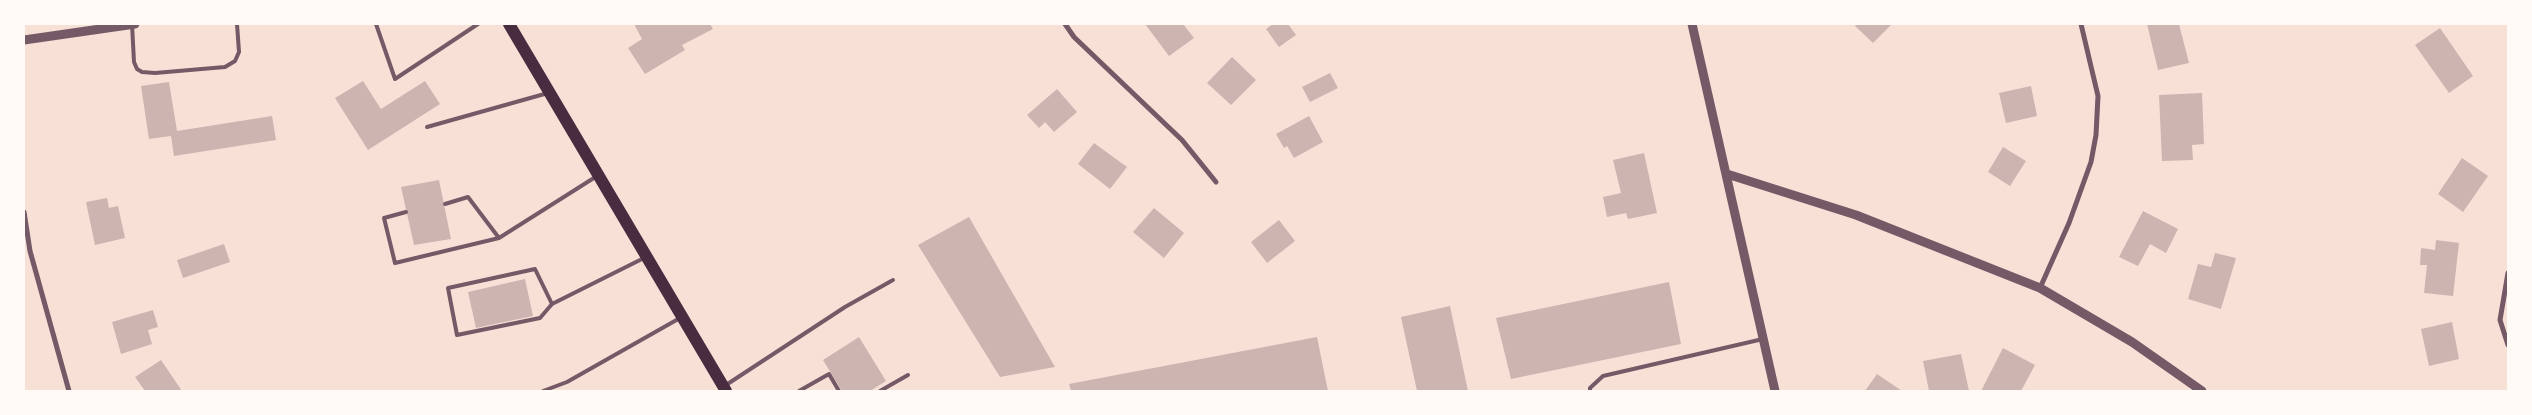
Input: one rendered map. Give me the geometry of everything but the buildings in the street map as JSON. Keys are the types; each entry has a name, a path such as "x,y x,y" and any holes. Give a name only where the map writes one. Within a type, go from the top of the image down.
{"main road":[{"path":"509,24 725,389"}],"street":[{"path":"24,40 133,24"},
{"path":"1065,24 1074,37 1182,140 1216,182"},
{"path":"1692,24 1775,391"},
{"path":"2040,288 2069,223 2091,162 2096,135 2098,96 2081,24"},
{"path":"1727,174 1900,231 2040,288 2132,342 2202,391"},
{"path":"24,212 30,251 69,391"},
{"path":"2508,273 2500,320 2508,345"}],"lane":[{"path":"133,24 134,62 137,69 142,72 154,73 225,67 235,61 239,52 238,24"},
{"path":"376,24 395,79 478,24"},
{"path":"427,127 550,92"},
{"path":"406,212 384,218 394,263 499,238 599,175"},
{"path":"445,204 468,197 499,238"},
{"path":"552,304 535,269 448,288 457,335 540,318 552,304 647,256"},
{"path":"725,389 845,307 894,280"},
{"path":"543,391 567,382 682,316"},
{"path":"1590,391 1590,388 1603,376 1763,338"},
{"path":"799,391 829,374 839,391"},
{"path":"880,391 908,375"}]}
